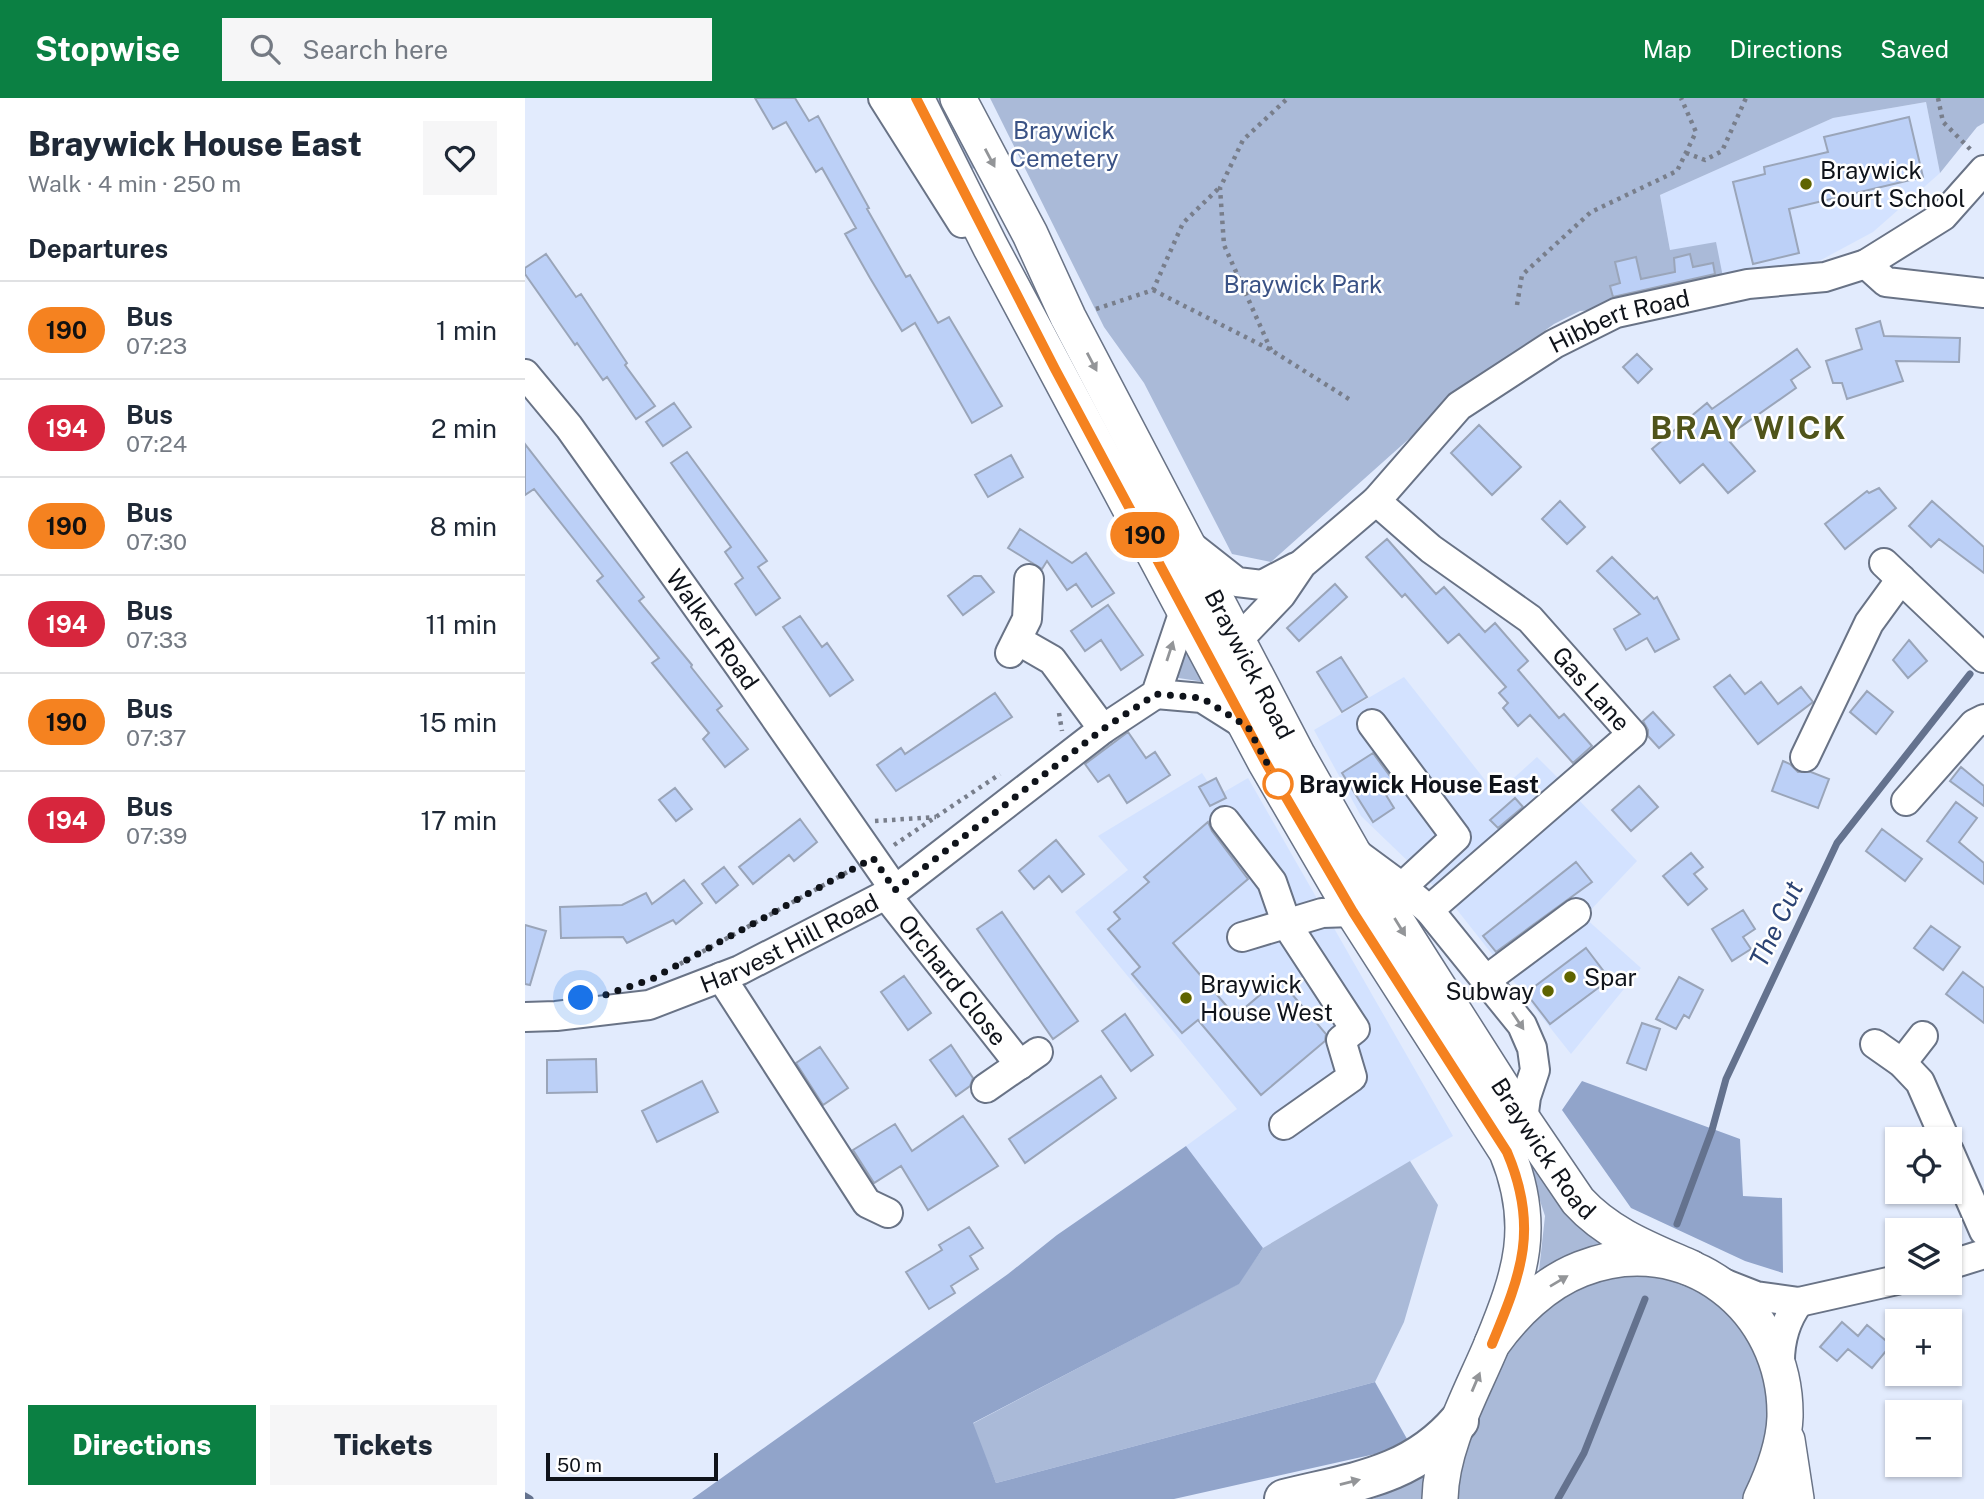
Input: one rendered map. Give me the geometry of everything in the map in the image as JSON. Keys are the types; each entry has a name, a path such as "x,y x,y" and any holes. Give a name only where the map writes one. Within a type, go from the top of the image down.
{"highway":[{"path":"1284,1499 1399,1468 1433,1447 1459,1420"}],"main road":[{"path":"916,98 1055,369 1266,763 1353,912 1496,1132 1514,1170 1523,1209 1524,1244 1514,1290 1459,1420 1444,1465 1440,1499"},
{"name":"Braywick Road","path":"958,98 1030,234 1068,317 1237,641 1352,851 1568,1188 1588,1212 1629,1241 1699,1272"},
{"path":"1492,1344 1513,1318 1543,1291 1582,1269 1622,1259 1656,1261 1699,1272 1737,1298 1750,1311 1769,1340 1780,1372 1796,1499"},
{"path":"1761,1499 1775,1465 1785,1419"}],"street":[{"path":"883,98 1055,369"},
{"name":"Hibbert Road","path":"1187,542 1237,582 1262,585 1302,564 1376,501 1459,406 1554,344 1616,313 1748,284 1825,277 1866,264 1943,216 1980,163"},
{"path":"1866,264 1886,282 1984,293"},
{"name":"Walker Road","path":"525,374 577,438 873,858 891,892"},
{"name":"Gas Lane","path":"1376,501 1431,550 1530,619 1632,734 1429,910"},
{"name":"Hibbert Road","path":"1237,641 1281,595 1302,564"},
{"path":"1805,757 1893,571 1984,658"},
{"path":"1029,579 1027,619 1013,647 1052,660 1103,729"},
{"path":"1185,608 1156,694 1202,698 1248,727"},
{"name":"Harvest Hill Road","path":"525,1017 649,1005 740,970 891,892 1103,729 1156,694"},
{"path":"1906,800 1974,724 1984,719"},
{"path":"1372,724 1456,837 1402,887"},
{"path":"1225,821 1272,882 1287,925 1355,1029 1341,1041 1352,1077 1284,1125"},
{"path":"1352,851 1429,910 1522,1025 1532,1048 1535,1070 1526,1097 1523,1120"},
{"name":"Orchard Close","path":"891,892 1029,1059 986,1088"},
{"path":"1242,937 1322,913 1353,912"},
{"path":"1486,980 1576,914"},
{"path":"721,977 867,1203 888,1213"},
{"path":"1902,1063 1923,1036"},
{"path":"1875,1044 1902,1063 1920,1082 1940,1127"},
{"path":"1962,1181 1984,1231"},
{"path":"1962,1261 1984,1254"},
{"path":"1699,1272 1756,1296 1799,1301 1885,1283"},
{"path":"1780,1372 1783,1333 1787,1320 1799,1301"}],"path":[{"path":"1153,290 1183,223 1220,188 1243,140 1288,98"},
{"path":"1517,305 1522,275 1591,212 1677,171 1696,131 1681,98"},
{"path":"1686,153 1705,160 1721,151 1746,98"},
{"path":"1938,98 1943,122 1980,163"},
{"path":"1220,188 1223,245 1271,350"},
{"path":"1068,317 1153,290 1271,350 1352,401"},
{"path":"677,965 873,858 937,817 848,822"}],"shaded area":[{"name":"Braywick Court School","path":"1926,102 1940,173 1873,232 1821,260 1724,282 1670,250 1660,195 1833,118"},
{"path":"1404,677 1496,794 1537,757 1566,786 1442,894 1361,816 1314,730"},
{"path":"1202,773 1217,796 1248,778 1453,1136 1263,1248 1186,1146 1237,1109 1075,912 1128,870 1098,836"},
{"path":"1577,798 1637,861 1584,917 1641,968 1571,1054 1454,906"},
{"path":"1582,1081 1740,1139 1743,1196 1782,1198 1783,1273 1745,1261 1631,1208 1562,1110"},
{"path":"1186,1146 1263,1248 1239,1284 973,1423 996,1483 1375,1382 1411,1446 1174,1499 692,1499 1008,1274 1057,1235"}],"green space":[{"path":"934,98 942,98 977,167 972,169"},
{"name":"Braywick Park","path":"990,98 1984,98 1984,123 1977,127 1940,173 1926,102 1833,118 1660,195 1670,250 1716,242 1724,282 1606,309 1580,311 1554,324 1527,347 1476,379 1271,562 1232,554 1144,383 1104,327"},
{"path":"1187,640 1211,683 1172,677"},
{"path":"1518,1133 1608,1243 1539,1271 1545,1216"},
{"path":"1410,1161 1438,1205 1404,1322 1375,1382 996,1483 972,1424 1238,1284 1263,1248"},
{"path":"1622,1275 1666,1279 1710,1297 1740,1327 1751,1346 1766,1386 1767,1428 1760,1455 1742,1499 1453,1499 1465,1448 1510,1346 1553,1295"},
{"path":"1424,1475 1424,1499 1373,1499"}],"building":[{"path":"755,98 795,98 809,121 818,116 906,277 910,275 938,323 949,317 1002,406 972,423 915,323 902,331 870,278 845,234 856,228 822,168 816,172 786,122 773,129"},
{"path":"1909,117 1923,177 1789,209 1799,253 1753,264 1733,182 1765,174 1764,167 1828,152 1824,137"},
{"path":"546,254 576,297 581,294 627,363 625,365 655,406 636,419 607,377 603,380 577,343 575,345 525,274 525,268"},
{"path":"1690,254 1693,267 1713,263 1715,274 1613,297 1610,286 1620,283 1615,262 1636,257 1641,279 1675,272 1674,258"},
{"path":"1880,321 1884,336 1960,338 1959,362 1896,361 1903,381 1847,399 1842,383 1833,383 1826,361 1862,349 1856,329"},
{"path":"1797,349 1810,367 1791,380 1796,388 1732,433 1736,437 1730,442 1755,471 1728,493 1703,464 1680,483 1652,449 1707,403 1712,409"},
{"path":"1637,354 1652,369 1638,383 1623,367"},
{"path":"674,403 691,427 663,446 646,422"},
{"path":"1479,425 1521,467 1492,495 1451,453"},
{"path":"525,444 644,597 639,601 722,706 717,710 748,749 725,767 703,739 709,733 652,663 659,658 597,581 603,576 534,489 525,495"},
{"path":"687,452 767,561 758,567 780,598 756,615 735,584 743,578 725,552 731,547 671,463"},
{"path":"1011,455 1023,477 988,497 975,475"},
{"path":"1879,488 1896,508 1845,549 1825,524 1867,491 1869,493"},
{"path":"1560,501 1585,527 1567,544 1542,519"},
{"path":"1932,501 1984,547 1984,573 1939,539 1931,547 1909,526"},
{"path":"1020,529 1072,563 1086,553 1114,593 1092,607 1076,584 1067,590 1047,561 1042,569 1008,548"},
{"path":"1387,539 1436,594 1444,587 1485,632 1495,623 1528,661 1518,670 1559,718 1564,714 1592,746 1573,763 1530,715 1518,726 1503,708 1508,703 1499,693 1506,687 1459,634 1448,643 1405,594 1402,597 1366,557"},
{"path":"1612,557 1654,599 1657,597 1679,639 1655,652 1647,638 1626,650 1614,629 1640,614 1597,571"},
{"path":"974,576 981,576 994,592 963,615 948,596"},
{"path":"1335,584 1347,597 1299,641 1287,628"},
{"path":"1108,605 1143,655 1121,670 1101,640 1085,651 1071,631"},
{"path":"800,616 822,647 827,643 853,680 830,696 783,627"},
{"path":"1909,640 1927,661 1908,678 1893,660"},
{"path":"1341,657 1367,697 1342,712 1317,672"},
{"path":"1730,675 1745,694 1761,682 1778,704 1801,687 1813,702 1758,744 1714,687"},
{"path":"1867,691 1893,712 1876,734 1850,712"},
{"path":"995,693 1012,717 896,791 877,765 901,748 905,754"},
{"path":"1653,712 1674,735 1659,748 1648,736 1643,721"},
{"path":"1128,732 1146,758 1155,752 1170,775 1127,803 1109,775 1098,782 1085,764"},
{"path":"1373,753 1398,787 1386,795 1394,808 1373,822 1342,773"},
{"path":"1783,761 1798,772 1811,772 1829,779 1818,808 1772,791"},
{"path":"1961,767 1984,786 1984,806 1950,781"},
{"path":"1216,778 1226,798 1210,806 1199,787"},
{"path":"1639,786 1658,807 1631,831 1612,810"},
{"path":"675,788 692,809 676,821 659,800"},
{"path":"1515,798 1523,807 1498,828 1490,820"},
{"path":"1956,802 1977,818 1959,842 1984,863 1984,884 1927,841"},
{"path":"800,819 817,842 794,861 789,855 753,884 739,867"},
{"path":"1208,822 1248,879 1173,943 1235,1016 1279,979 1326,1034 1325,1041 1261,1095 1198,1020 1182,1033 1132,974 1140,967 1108,929 1120,919 1114,912 1149,882 1144,877"},
{"path":"1882,829 1922,859 1905,881 1866,851"},
{"path":"1056,840 1084,874 1062,892 1049,876 1034,889 1019,871"},
{"path":"1691,853 1703,867 1694,874 1707,889 1688,905 1663,876"},
{"path":"1576,862 1592,882 1496,952 1483,936"},
{"path":"724,867 738,885 716,903 702,884"},
{"path":"684,880 702,903 676,924 673,920 627,943 623,937 561,938 560,907 622,905 646,893 652,904"},
{"path":"1743,910 1755,929 1743,937 1751,949 1732,961 1712,929"},
{"path":"1002,912 1078,1021 1053,1039 977,929"},
{"path":"525,925 546,931 530,985 525,984"},
{"path":"1931,926 1960,947 1943,970 1914,948"},
{"path":"1586,948 1605,973 1602,976 1606,982 1550,1024 1526,993"},
{"path":"1963,972 1984,988 1984,1023 1946,994"},
{"path":"904,976 931,1013 908,1030 881,992"},
{"path":"1679,977 1703,990 1689,1018 1684,1015 1676,1029 1656,1019"},
{"path":"1125,1014 1153,1055 1131,1071 1102,1031"},
{"path":"1642,1023 1660,1029 1646,1070 1627,1063"},
{"path":"951,1045 973,1078 970,1086 956,1096 930,1060"},
{"path":"820,1047 848,1088 823,1105 796,1063"},
{"path":"596,1059 597,1092 547,1093 547,1060"},
{"path":"1101,1076 1116,1098 1025,1163 1009,1139"},
{"path":"702,1081 718,1112 657,1142 642,1111"},
{"path":"963,1116 998,1166 928,1210 901,1166 874,1183 853,1150 895,1124 912,1151"},
{"path":"969,1227 983,1248 970,1256 978,1269 951,1286 955,1293 929,1309 906,1272 942,1250 939,1245"},
{"path":"1842,1322 1858,1336 1867,1325 1885,1340 1885,1352 1872,1368 1848,1349 1837,1361 1820,1347"}],"waterway":[{"name":"The Cut","path":"1677,1224 1712,1130 1726,1079 1837,843 1970,674"},
{"name":"The Cut","path":"1558,1499 1584,1453 1645,1299"},
{"path":"525,1496 530,1499"}],"bus line":[{"name":"190","path":"916,98 990,246 1266,763 1353,912 1507,1152 1520,1190 1524,1244 1514,1290 1492,1344"}],"place":[{"name":"Braywick Court School","path":"1806,184"},
{"name":"Braywick House East","path":"1278,784"},
{"name":"Spar","path":"1570,977"},
{"name":"Subway","path":"1548,991"},
{"name":"Braywick House West","path":"1186,998"}],"district":[{"name":"BRAY WICK","path":"1749,427"}],"route":[{"path":"581,998 605,995 652,979 873,858 895,890 1103,729 1156,694 1202,698 1248,727 1278,784"}],"park label":[{"name":"Braywick Cemetery","path":"1064,144"}]}
